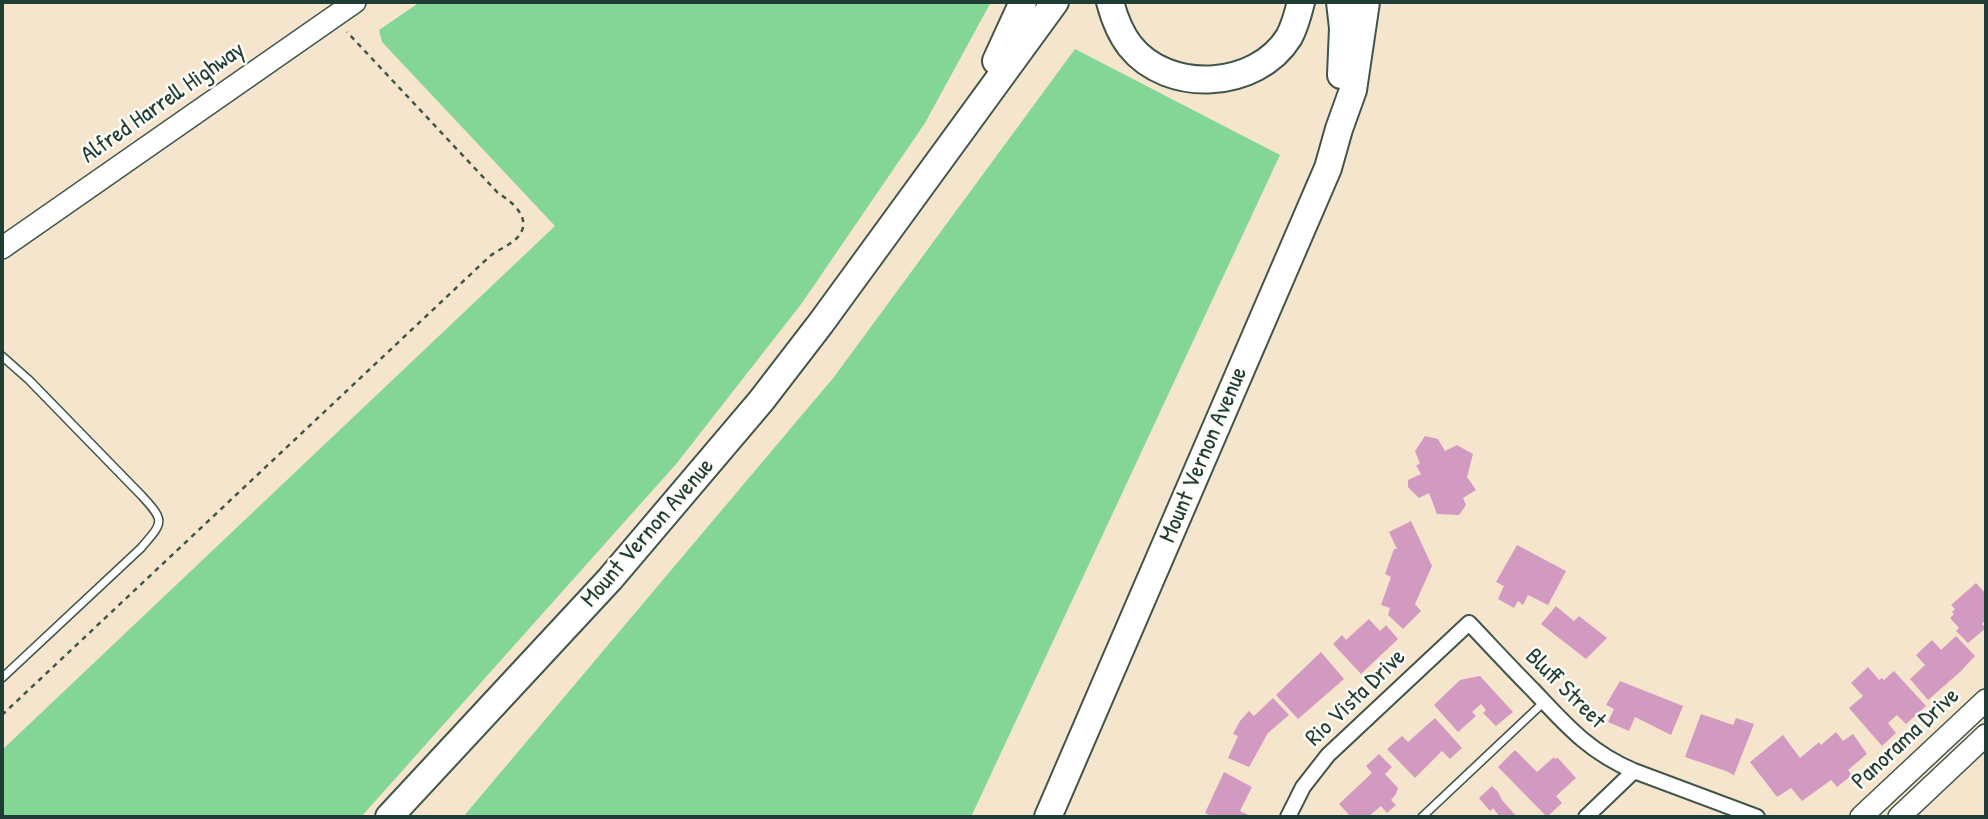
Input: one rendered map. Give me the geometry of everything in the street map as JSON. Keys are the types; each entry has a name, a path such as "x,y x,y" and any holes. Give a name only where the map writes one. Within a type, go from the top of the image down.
{"highway":[{"path":"887,232 982,89 1023,2"},
{"path":"887,232 1055,2"},
{"path":"1110,2 1116,23 1130,47 1154,67 1185,79 1211,80 1247,72 1272,56 1288,38 1301,2"},
{"path":"1339,129 1343,28 1340,2"},
{"path":"1339,129 1353,90 1366,2"},
{"name":"Mount Vernon Avenue","path":"1048,817 1328,168 1339,129"},
{"name":"Mount Vernon Avenue","path":"389,817 610,579 761,401 887,232"}],"main road":[{"name":"Alfred Harrell Highway","path":"2,248 355,2"},
{"name":"Panorama Drive","path":"1861,817 1986,700"},
{"path":"1899,817 1986,735"}],"street":[{"name":"Bluff Street","path":"1469,623 1592,750 1634,771 1757,817"},
{"name":"Rio Vista Drive","path":"1288,817 1317,767 1469,623"},
{"path":"1586,817 1634,771"}],"lane":[{"path":"2,356 29,380 159,516 156,530 141,548 2,678"},
{"path":"1422,817 1544,702"}],"path":[{"path":"2,715 489,257 516,239 523,230 519,209 498,193 346,32"}],"green space":[{"path":"420,2 991,2 925,123 802,303 677,463 361,817 2,817 2,750 555,226 382,42 379,30"},
{"path":"1075,49 1280,155 971,817 463,817 834,377"}],"building":[{"path":"1425,436 1438,439 1445,451 1457,445 1473,454 1467,477 1476,490 1463,498 1466,505 1459,515 1437,514 1429,493 1419,498 1408,487 1408,480 1421,474 1416,465 1420,464 1415,451"},
{"path":"1411,521 1432,566 1415,604 1421,611 1403,629 1388,615 1390,608 1381,605 1391,577 1385,574 1394,549 1397,549 1389,532"},
{"path":"1517,545 1566,571 1548,605 1528,595 1523,605 1518,601 1514,608 1498,599 1504,586 1496,582"},
{"path":"1976,583 1986,594 1986,620 1982,624 1986,628 1968,643 1956,631 1959,628 1950,618 1955,609 1951,605"},
{"path":"1556,606 1574,621 1579,616 1607,638 1586,659 1541,624"},
{"path":"1369,619 1380,631 1386,625 1398,639 1361,674 1333,644 1342,635 1346,640"},
{"path":"1956,636 1975,656 1928,700 1910,679 1925,665 1916,655 1932,640 1941,650"},
{"path":"1321,652 1344,679 1298,719 1276,695"},
{"path":"1868,667 1879,680 1884,680 1894,671 1926,706 1906,724 1897,715 1888,723 1896,733 1882,746 1849,708 1863,696 1851,683"},
{"path":"1480,676 1513,712 1496,726 1483,713 1486,710 1481,704 1472,712 1476,716 1458,732 1434,705 1460,680"},
{"path":"1620,681 1683,706 1671,735 1635,717 1629,731 1608,722 1614,709 1606,705"},
{"path":"1273,698 1289,715 1268,733 1249,767 1228,758 1238,736 1233,734 1240,721 1249,711 1254,716"},
{"path":"1701,714 1733,725 1736,718 1754,724 1734,775 1685,757"},
{"path":"1435,718 1462,748 1450,759 1442,751 1415,778 1387,749 1402,736 1408,742"},
{"path":"1836,732 1843,741 1853,734 1867,754 1848,770 1852,775 1837,787 1831,780 1802,801 1791,788 1777,797 1750,762 1783,735 1800,758"},
{"path":"1515,750 1537,772 1554,757 1576,778 1556,796 1562,803 1547,817 1498,767"},
{"path":"1379,754 1392,767 1385,774 1398,788 1391,800 1396,805 1387,813 1381,806 1368,817 1351,817 1339,804 1372,773 1366,766"},
{"path":"1224,772 1252,787 1240,811 1253,817 1213,817 1205,813"},
{"path":"1492,786 1517,817 1500,817 1493,808 1490,811 1479,798"}]}
